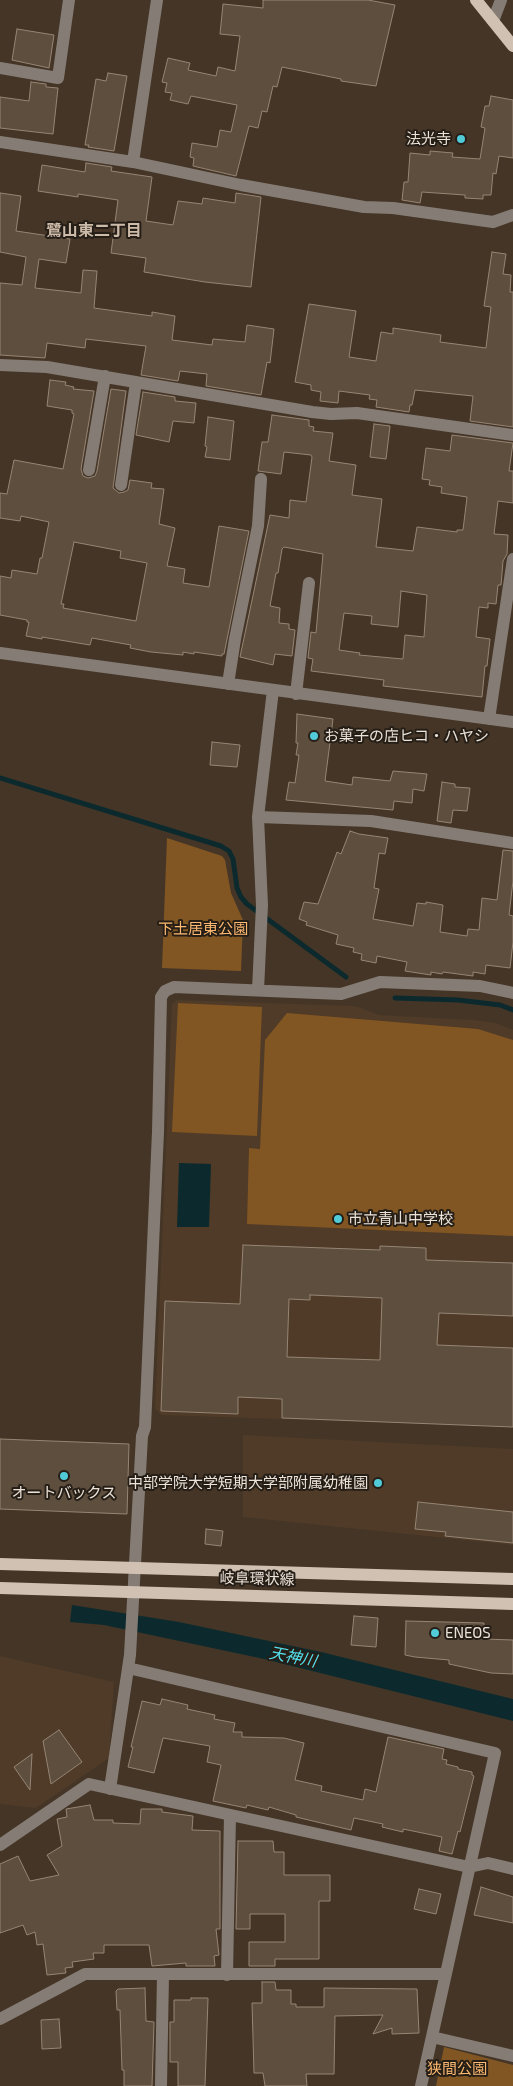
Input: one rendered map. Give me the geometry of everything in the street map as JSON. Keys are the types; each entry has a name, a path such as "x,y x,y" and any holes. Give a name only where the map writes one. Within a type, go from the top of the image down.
{"main road":[{"path":"476,0 513,46"},
{"name":"岐阜環状線","path":"0,1564 513,1579"},
{"name":"岐阜環状線","path":"0,1588 133,1598 513,1604"}],"street":[{"path":"0,68 58,78 69,0"},
{"path":"133,162 157,0"},
{"path":"493,21 501,0"},
{"path":"0,142 133,162 241,185 364,207 393,208 493,222 513,215"},
{"path":"0,365 47,367 312,412 330,414 357,413 513,435"},
{"path":"89,470 104,376"},
{"path":"121,485 136,382"},
{"path":"228,684 235,639 258,526 261,479"},
{"path":"489,719 510,601 513,559"},
{"path":"296,694 309,584"},
{"path":"0,653 513,722"},
{"path":"258,990 262,905 258,817 273,690"},
{"path":"258,817 371,821 513,843"},
{"path":"110,1789 130,1654 142,1436 146,1427 158,1132 161,998 165,991 174,987 341,994 380,982 480,986 513,993"},
{"path":"128,1668 495,1753 421,2086"},
{"path":"0,1845 89,1784 469,1867 488,1863 513,1869"},
{"path":"227,1975 230,1815"},
{"path":"0,2019 85,1974 446,1974"},
{"path":"161,2086 163,1975"},
{"path":"432,2037 513,2056"}],"shaded area":[{"name":"市立青山中学校","path":"177,1000 355,1006 379,1015 474,1020 496,1023 513,1030 513,1427 161,1415 155,1408 172,1004"},
{"name":"中部学院大学短期大学部附属幼稚園","path":"243,1435 513,1449 513,1545 243,1517"},
{"path":"0,1656 114,1682 109,1758 36,1808 0,1804"}],"green space":[{"name":"下土居東公園","path":"167,838 222,856 225,860 231,893 243,920 241,971 162,968"},
{"path":"178,1003 262,1007 257,1136 172,1132"},
{"path":"287,1013 478,1029 513,1040 513,1236 247,1224 249,1148 260,1149 265,1040"},
{"name":"狭間公園","path":"444,2047 513,2065 513,2086 436,2086"}],"water":[{"path":"179,1163 211,1164 209,1227 177,1227"},
{"name":"天神川","path":"72,1605 179,1622 321,1652 513,1699 513,1721 264,1659 104,1625 70,1622"}],"building":[{"path":"263,0 368,0 395,5 376,86 341,81 341,79 282,67 277,87 273,86 267,112 262,111 258,128 249,126 236,176 193,166 194,158 190,157 192,143 217,147 220,130 231,132 237,105 191,96 188,104 170,100 172,93 165,92 167,83 162,82 168,58 190,63 188,70 216,76 218,67 235,71 240,36 220,34 223,4 263,8"},
{"path":"17,29 54,35 49,68 12,60"},
{"path":"108,73 127,76 114,151 85,145 96,79 106,81"},
{"path":"31,82 46,84 46,87 58,88 53,134 0,128 0,97 29,101"},
{"path":"491,96 513,100 513,158 499,156 496,174 493,173 491,195 483,195 483,199 465,198 465,195 422,192 420,203 402,200 404,182 408,182 410,153 430,155 430,151 453,153 452,157 480,159 485,128 481,127 485,106 489,106"},
{"path":"86,163 112,167 111,171 152,177 146,221 173,225 178,201 202,204 203,198 235,203 236,193 261,197 251,287 144,272 146,258 111,253 118,200 38,191 42,165 85,172"},
{"path":"0,193 21,196 16,231 70,239 66,263 39,259 35,288 81,293 83,270 97,271 94,308 152,316 152,312 175,316 172,340 212,345 213,339 245,342 247,325 274,329 270,363 267,362 261,395 206,386 207,374 180,371 178,381 141,375 146,346 86,339 85,348 47,343 45,358 0,355 0,283 22,285 26,257 0,252"},
{"path":"492,252 506,254 503,274 511,275 510,292 513,292 513,427 470,421 473,396 415,390 409,412 376,407 377,400 369,399 370,395 339,391 338,403 320,401 321,392 311,390 311,385 295,382 309,304 356,311 349,357 376,361 381,332 393,334 393,328 441,335 440,342 486,348 491,307 484,306"},
{"path":"50,380 66,382 65,385 74,387 73,389 94,391 81,469 83,476 88,478 95,476 97,471 111,389 126,391 113,488 119,493 124,492 128,490 130,480 152,483 151,488 164,489 159,524 175,528 167,566 185,569 183,583 209,587 219,526 249,531 224,654 222,656 194,652 194,654 183,652 183,655 151,652 130,648 131,645 92,638 90,645 42,637 42,639 26,636 29,622 27,620 0,615 0,576 11,578 12,570 37,574 49,522 21,516 20,521 0,518 0,493 7,494 14,460 63,469 74,414 72,410 47,406","holes":["74,542 121,551 120,558 147,563 136,621 63,608 64,604 61,604"]},
{"path":"143,392 175,397 175,401 196,403 194,423 173,421 169,442 136,435"},
{"path":"272,415 309,420 309,426 314,427 313,431 333,433 329,461 356,465 352,495 382,499 376,547 413,551 417,527 457,532 457,530 463,530 467,497 441,493 442,487 429,485 430,480 422,479 426,448 450,451 452,435 513,443 509,471 513,471 513,503 498,501 494,534 508,535 507,554 503,561 501,585 498,585 496,604 488,603 488,608 479,607 476,637 490,639 482,697 383,686 384,680 311,671 313,659 308,658 311,632 316,633 323,554 284,547 278,573 276,573 270,606 280,608 279,623 289,624 289,629 295,630 292,656 275,654 273,665 240,657 270,515 289,518 290,500 306,502 312,457 311,455 284,452 281,474 258,471 262,442 268,442","holes":["401,591 427,595 424,637 405,635 403,659 359,655 360,653 339,650 344,613 372,616 371,624 398,627"]},
{"path":"208,417 234,421 230,460 205,457"},
{"path":"374,424 390,426 386,459 370,457"},
{"path":"297,714 333,719 325,781 352,785 353,777 390,781 393,771 427,774 424,791 413,789 412,803 394,801 393,810 286,800 289,782 295,783 299,755 296,755 298,743 296,743"},
{"path":"212,742 240,745 237,767 210,765"},
{"path":"442,782 455,784 455,787 470,788 467,811 453,810 451,823 437,821"},
{"path":"350,831 388,838 385,854 379,853 374,888 379,889 373,919 413,926 417,903 426,904 426,902 443,905 440,932 467,936 468,929 479,930 482,898 497,900 503,850 513,851 513,881 509,915 513,916 510,968 486,965 485,974 473,972 473,976 443,972 442,974 431,972 431,975 405,971 407,962 377,956 376,963 361,960 362,954 353,952 354,948 336,944 338,935 306,925 307,922 299,919 304,902 318,904 337,852 341,854"},
{"path":"243,1245 380,1250 380,1246 426,1248 426,1260 513,1263 513,1316 439,1313 437,1345 513,1348 513,1427 282,1418 282,1399 238,1397 238,1414 161,1411 165,1301 240,1304","holes":["310,1295 382,1298 380,1360 287,1357 289,1299 310,1300"]},
{"name":"オートバックス","path":"0,1439 129,1444 127,1514 0,1509"},
{"path":"418,1502 513,1512 513,1543 445,1536 446,1532 415,1529"},
{"path":"206,1529 223,1531 221,1546 205,1544"},
{"path":"354,1616 378,1618 376,1647 351,1645"},
{"path":"406,1621 484,1623 484,1639 513,1640 513,1674 491,1673 449,1664 449,1660 405,1655"},
{"path":"162,1699 188,1705 187,1709 215,1715 214,1719 235,1723 233,1732 242,1732 242,1737 284,1738 304,1743 295,1780 322,1786 321,1791 363,1800 365,1789 376,1792 388,1737 444,1749 442,1759 447,1760 446,1764 472,1772 474,1776 460,1832 458,1831 452,1854 439,1851 442,1837 403,1829 403,1832 382,1827 383,1824 354,1818 351,1830 296,1817 296,1815 269,1807 268,1810 247,1805 246,1808 213,1801 221,1765 207,1762 210,1746 163,1738 154,1773 128,1767 142,1701 160,1705"},
{"path":"59,1730 82,1762 51,1784 43,1741"},
{"path":"32,1754 30,1790 14,1767"},
{"path":"90,1805 94,1820 113,1820 113,1823 140,1824 141,1809 162,1809 162,1812 193,1816 192,1830 220,1831 220,1929 216,1929 219,1955 214,1956 215,1966 186,1966 186,1963 152,1966 149,1945 104,1945 104,1953 93,1953 94,1959 72,1962 73,1967 65,1968 66,1973 47,1975 43,1944 37,1945 35,1932 27,1935 23,1925 0,1933 0,1864 18,1856 30,1881 59,1875 47,1855 62,1846 57,1819 67,1817 66,1809"},
{"path":"238,1841 273,1841 274,1852 284,1852 284,1875 330,1875 330,1901 319,1901 319,1959 275,1959 275,1966 249,1966 249,1942 285,1942 285,1914 250,1914 250,1929 236,1929"},
{"path":"481,1887 513,1897 513,1923 474,1915"},
{"path":"419,1889 441,1894 436,1914 414,1909"},
{"path":"262,1982 275,1982 276,1990 291,1990 291,2004 296,2004 296,2007 324,2007 324,1988 417,1989 419,2033 392,2034 392,2028 373,2034 383,2015 335,2016 334,2074 306,2074 307,2086 265,2086 263,2073 254,2073 252,2003 262,2003"},
{"path":"145,1988 146,2021 154,2022 152,2086 124,2086 120,2010 117,2010 116,1991 118,1989"},
{"path":"191,1998 208,1998 205,2086 178,2086 178,2062 170,2062 170,2022 174,2022 174,2000 191,2000"},
{"path":"59,2019 61,2048 42,2049 41,2020"}],"waterway":[{"path":"0,778 221,846 229,851 233,859 237,888 247,904 346,977"},
{"path":"395,998 458,1000 500,1005 513,1010"}],"place":[{"name":"法光寺","path":"461,139"},
{"name":"お菓子の店ヒコ・ハヤシ","path":"314,736"},
{"name":"市立青山中学校","path":"338,1219"},
{"name":"オートバックス","path":"64,1476"},
{"name":"中部学院大学短期大学部附属幼稚園","path":"378,1483"},
{"name":"ENEOS","path":"435,1633"}],"district":[{"name":"鷺山東二丁目","path":"94,231"}]}
